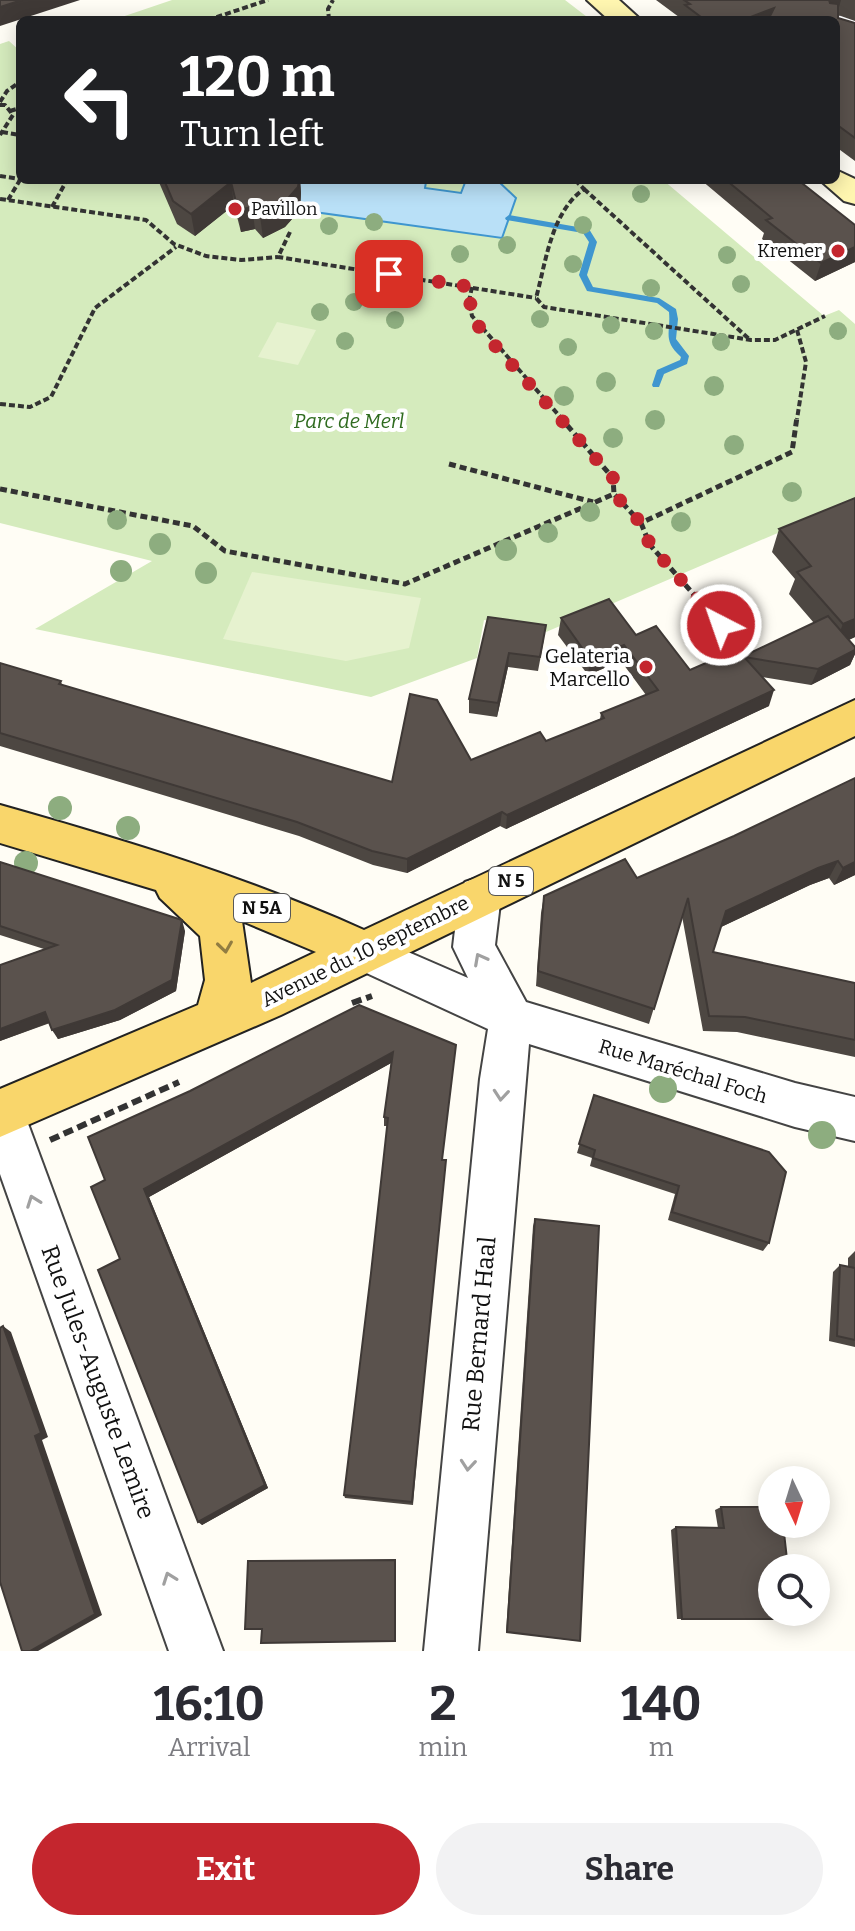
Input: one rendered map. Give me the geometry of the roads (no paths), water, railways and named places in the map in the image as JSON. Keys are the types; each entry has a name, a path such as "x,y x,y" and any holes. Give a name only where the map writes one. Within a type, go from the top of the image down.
{"main road":[{"name":"Avenue du 10 septembre","path":"0,1113 218,1020 855,717"},
{"name":"N 5A","path":"0,824 159,869 301,922 362,951"},
{"name":"N 5A","path":"159,869 222,927 228,980 218,1020"}],"street":[{"path":"601,0 622,16"},
{"path":"480,895 474,947 511,1018"},
{"name":"Rue Maréchal Foch","path":"362,951 511,1018 795,1105 855,1119"},
{"name":"Rue Bernard Haal","path":"451,1651 501,1095 511,1018"},
{"name":"Rue Jules-Auguste Lemire","path":"0,1113 196,1651"}],"water":[{"path":"295,184 426,184 425,188 461,193 464,184 501,184 516,198 502,238 300,210"}],"waterway":[{"path":"509,218 586,231 593,242 583,275 590,289 659,301 673,311 672,339 685,356 684,362 660,372 656,385"}],"place":[{"name":"Pavillon","path":"235,209"},
{"name":"Kremer","path":"838,251"},
{"name":"Gelateria Marcello","path":"646,667"}],"park label":[{"name":"Parc de Merl","path":"349,421"}]}
